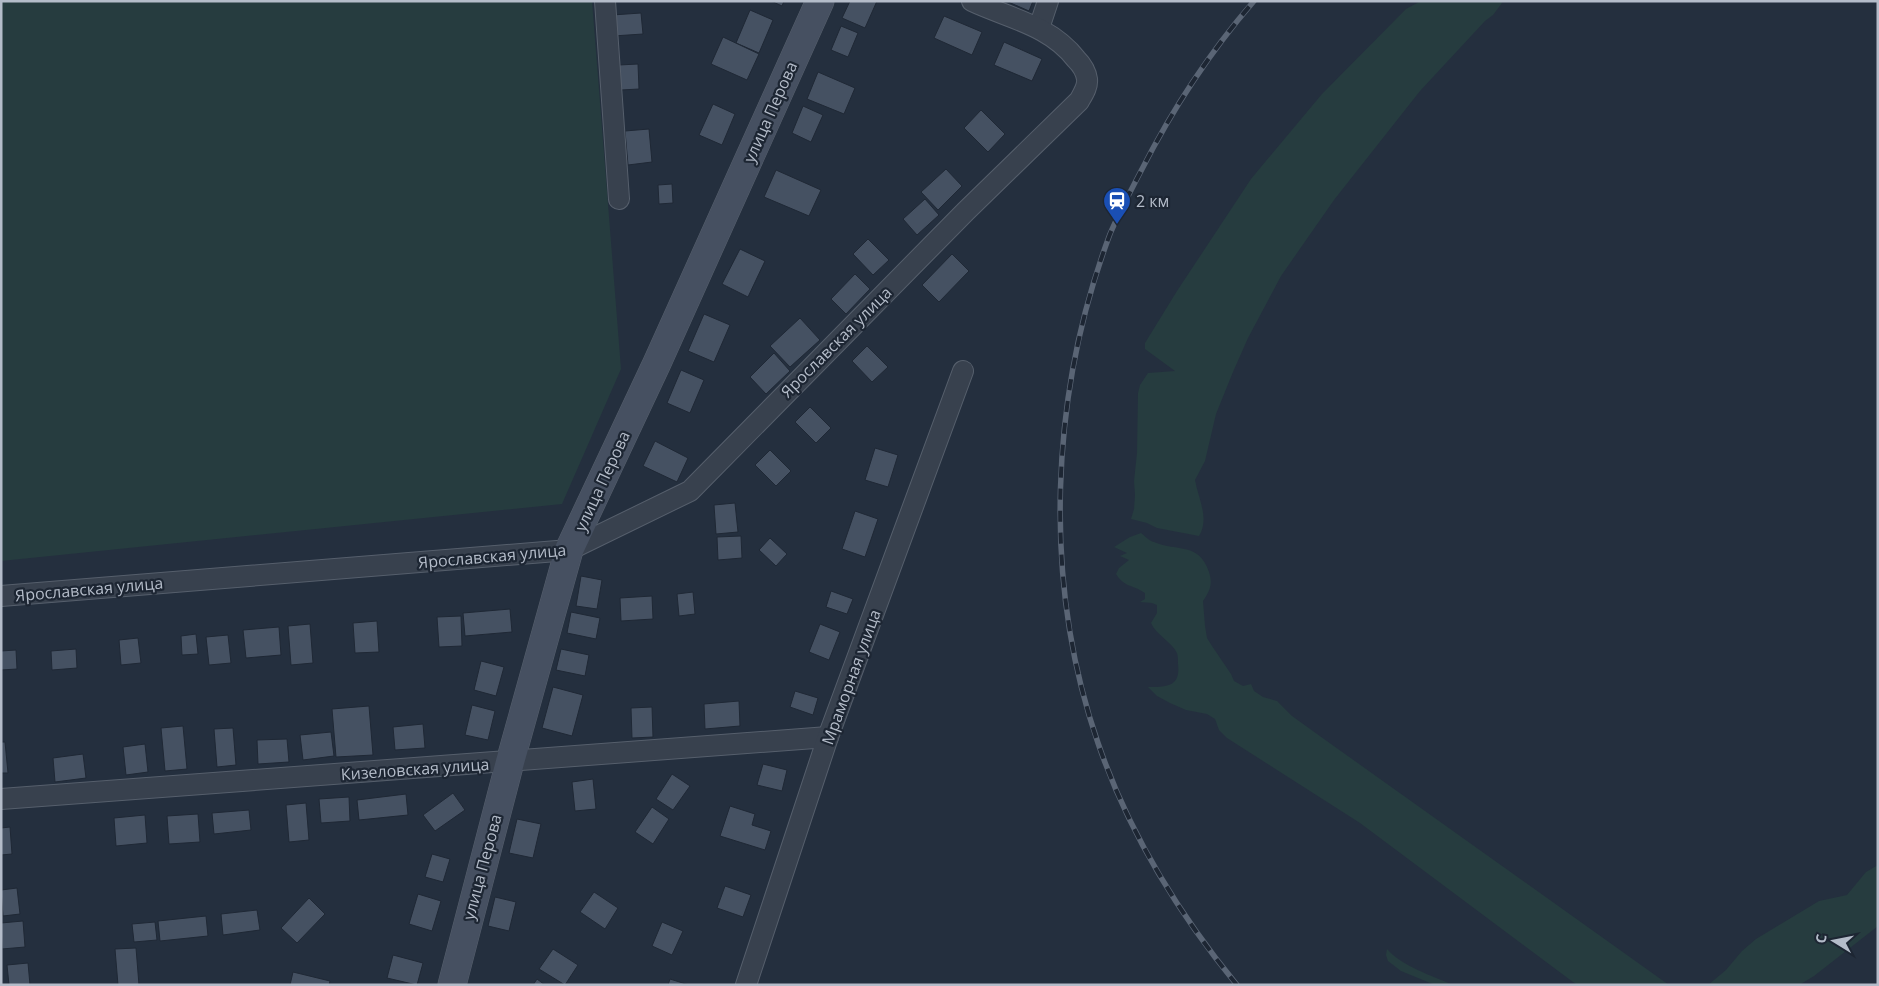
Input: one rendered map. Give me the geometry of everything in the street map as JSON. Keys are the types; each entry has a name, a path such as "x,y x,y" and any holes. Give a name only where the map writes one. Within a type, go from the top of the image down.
{"main road":[{"name":"улица Перова","path":"452,985 510,762 569,550 658,363 820,1"}],"street":[{"path":"605,1 619,199"},
{"path":"972,1 1039,28 1048,1"},
{"name":"Ярославская улица","path":"1,596 569,550 690,491 966,211 1079,101 1086,88 1087,81 1084,69 1072,53 1039,28"},
{"name":"Мраморная улица","path":"746,985 828,737 963,371"},
{"name":"Кизеловская улица","path":"1,799 828,737"}],"green space":[{"path":"1,1 592,1 621,369 562,504 1,561"},
{"path":"1421,1 1501,1 1502,3 1493,15 1485,21 1420,91 1334,200 1281,276 1248,338 1233,372 1216,414 1205,461 1195,480 1203,515 1202,529 1199,536 1157,528 1131,519 1135,495 1138,393 1140,385 1148,373 1175,371 1145,349 1145,343 1251,179 1322,94 1406,9"},
{"path":"1141,533 1149,540 1194,552 1205,563 1211,580 1209,591 1203,601 1207,638 1234,681 1243,686 1251,684 1254,691 1263,697 1277,701 1292,716 1669,985 1577,985 1360,823 1227,738 1219,730 1215,719 1207,714 1186,710 1157,696 1148,687 1166,686 1175,681 1178,672 1177,653 1151,623 1157,613 1157,605 1140,602 1145,599 1145,593 1126,584 1116,574 1119,568 1129,560 1120,556 1127,553 1114,547 1130,537"},
{"path":"1878,865 1878,926 1814,976 1799,985 1708,985 1726,970 1742,951 1756,939 1819,901 1847,895 1866,872"},
{"path":"1387,949 1400,961 1453,985 1435,985 1401,971 1388,961"}],"building":[{"path":"771,1 784,1 782,6"},
{"path":"850,1 877,1 865,28 842,18"},
{"path":"1006,1 1033,1 1029,11"},
{"path":"750,10 773,20 759,53 736,43"},
{"path":"641,13 643,34 613,36 612,15"},
{"path":"944,16 982,32 972,55 934,38"},
{"path":"841,26 858,33 848,57 831,50"},
{"path":"723,37 759,54 747,80 711,64"},
{"path":"1004,42 1042,59 1032,81 994,65"},
{"path":"638,64 639,89 621,90 619,65"},
{"path":"818,72 855,88 844,114 807,99"},
{"path":"713,104 735,114 722,145 699,135"},
{"path":"803,106 823,115 811,142 792,133"},
{"path":"981,110 1005,134 988,152 964,128"},
{"path":"649,129 652,162 628,165 625,131"},
{"path":"946,169 962,186 938,210 921,192"},
{"path":"776,170 821,190 809,216 764,197"},
{"path":"672,184 673,203 659,204 658,185"},
{"path":"925,199 939,215 917,235 903,219"},
{"path":"868,239 889,260 873,275 853,254"},
{"path":"740,249 765,261 748,297 722,284"},
{"path":"952,254 969,271 939,302 922,285"},
{"path":"855,274 870,289 846,314 831,299"},
{"path":"704,314 730,325 714,362 688,351"},
{"path":"800,318 820,340 790,367 770,346"},
{"path":"867,346 888,367 872,382 852,361"},
{"path":"774,353 790,371 766,394 750,377"},
{"path":"681,370 704,380 690,413 667,403"},
{"path":"810,407 831,428 816,443 795,422"},
{"path":"655,441 688,458 677,482 643,466"},
{"path":"875,448 898,455 888,487 865,480"},
{"path":"770,450 791,471 776,486 755,465"},
{"path":"735,503 738,532 716,534 714,505"},
{"path":"855,511 878,519 865,557 842,549"},
{"path":"741,536 742,558 718,560 717,537"},
{"path":"770,538 787,554 776,566 759,550"},
{"path":"581,576 602,580 597,609 576,606"},
{"path":"831,591 853,599 847,614 826,607"},
{"path":"693,592 695,614 679,616 677,594"},
{"path":"652,596 653,619 621,621 620,598"},
{"path":"510,609 512,632 465,636 463,613"},
{"path":"571,612 600,618 596,639 567,633"},
{"path":"461,616 462,646 439,647 437,617"},
{"path":"377,621 379,652 355,653 353,623"},
{"path":"310,624 313,663 291,665 288,626"},
{"path":"820,624 840,632 829,660 809,652"},
{"path":"279,627 281,655 246,658 243,630"},
{"path":"196,634 198,654 182,655 181,636"},
{"path":"228,635 231,663 209,665 206,637"},
{"path":"138,638 141,663 121,665 119,640"},
{"path":"76,649 77,668 52,670 51,651"},
{"path":"561,649 589,655 585,676 556,670"},
{"path":"16,650 17,669 1,670 1,651"},
{"path":"481,661 504,667 496,696 474,690"},
{"path":"553,687 583,695 572,736 542,728"},
{"path":"795,691 818,698 813,715 790,707"},
{"path":"739,701 740,726 705,729 704,704"},
{"path":"472,705 495,711 488,740 465,735"},
{"path":"369,706 373,755 336,757 332,709"},
{"path":"652,707 653,737 632,738 631,708"},
{"path":"423,724 425,748 395,750 393,727"},
{"path":"183,726 187,769 165,771 161,728"},
{"path":"233,728 236,765 217,767 214,729"},
{"path":"331,732 334,756 303,760 300,735"},
{"path":"287,739 289,762 258,764 257,740"},
{"path":"1,742 5,742 8,773 1,773"},
{"path":"145,744 148,772 126,775 123,747"},
{"path":"83,754 86,778 55,782 53,758"},
{"path":"763,764 787,770 782,791 757,785"},
{"path":"672,774 690,786 673,810 656,799"},
{"path":"593,779 596,809 575,811 572,782"},
{"path":"453,793 465,810 435,831 423,815"},
{"path":"406,794 408,815 359,820 357,800"},
{"path":"349,797 350,821 321,823 319,799"},
{"path":"306,803 309,840 289,842 286,805"},
{"path":"730,806 755,814 752,825 771,831 765,850 720,836"},
{"path":"652,807 669,819 653,844 635,832"},
{"path":"249,810 251,830 214,834 212,813"},
{"path":"198,814 200,842 169,844 167,816"},
{"path":"145,815 147,843 116,846 114,818"},
{"path":"517,819 541,824 533,858 509,853"},
{"path":"10,827 12,854 1,855 1,828"},
{"path":"432,854 450,859 443,882 425,877"},
{"path":"725,886 751,895 743,917 717,908"},
{"path":"17,888 20,914 3,916 1,890"},
{"path":"594,892 618,908 605,929 580,912"},
{"path":"418,894 441,901 432,931 409,924"},
{"path":"495,897 516,902 509,931 488,926"},
{"path":"309,898 325,914 297,943 281,928"},
{"path":"257,910 260,930 223,935 221,914"},
{"path":"206,916 208,936 160,941 158,921"},
{"path":"23,921 25,947 2,949 1,923"},
{"path":"155,922 157,940 134,942 132,924"},
{"path":"662,922 683,931 672,955 652,946"},
{"path":"136,948 139,985 118,985 115,949"},
{"path":"553,949 578,965 565,985 539,969"},
{"path":"393,955 423,963 417,985 387,978"},
{"path":"28,963 30,985 9,985 7,965"},
{"path":"293,972 330,981 329,985 290,985"},
{"path":"537,979 545,985 533,985"},
{"path":"670,979 689,985 668,985"}],"railway":[{"path":"1237,985 1215,958 1157,870 1124,808 1098,743 1080,681 1068,618 1061,553 1060,488 1065,423 1075,358 1090,295 1110,234 1153,148 1179,104 1222,41 1254,1"}],"place":[{"name":"2 км","path":"1117,225"}]}
